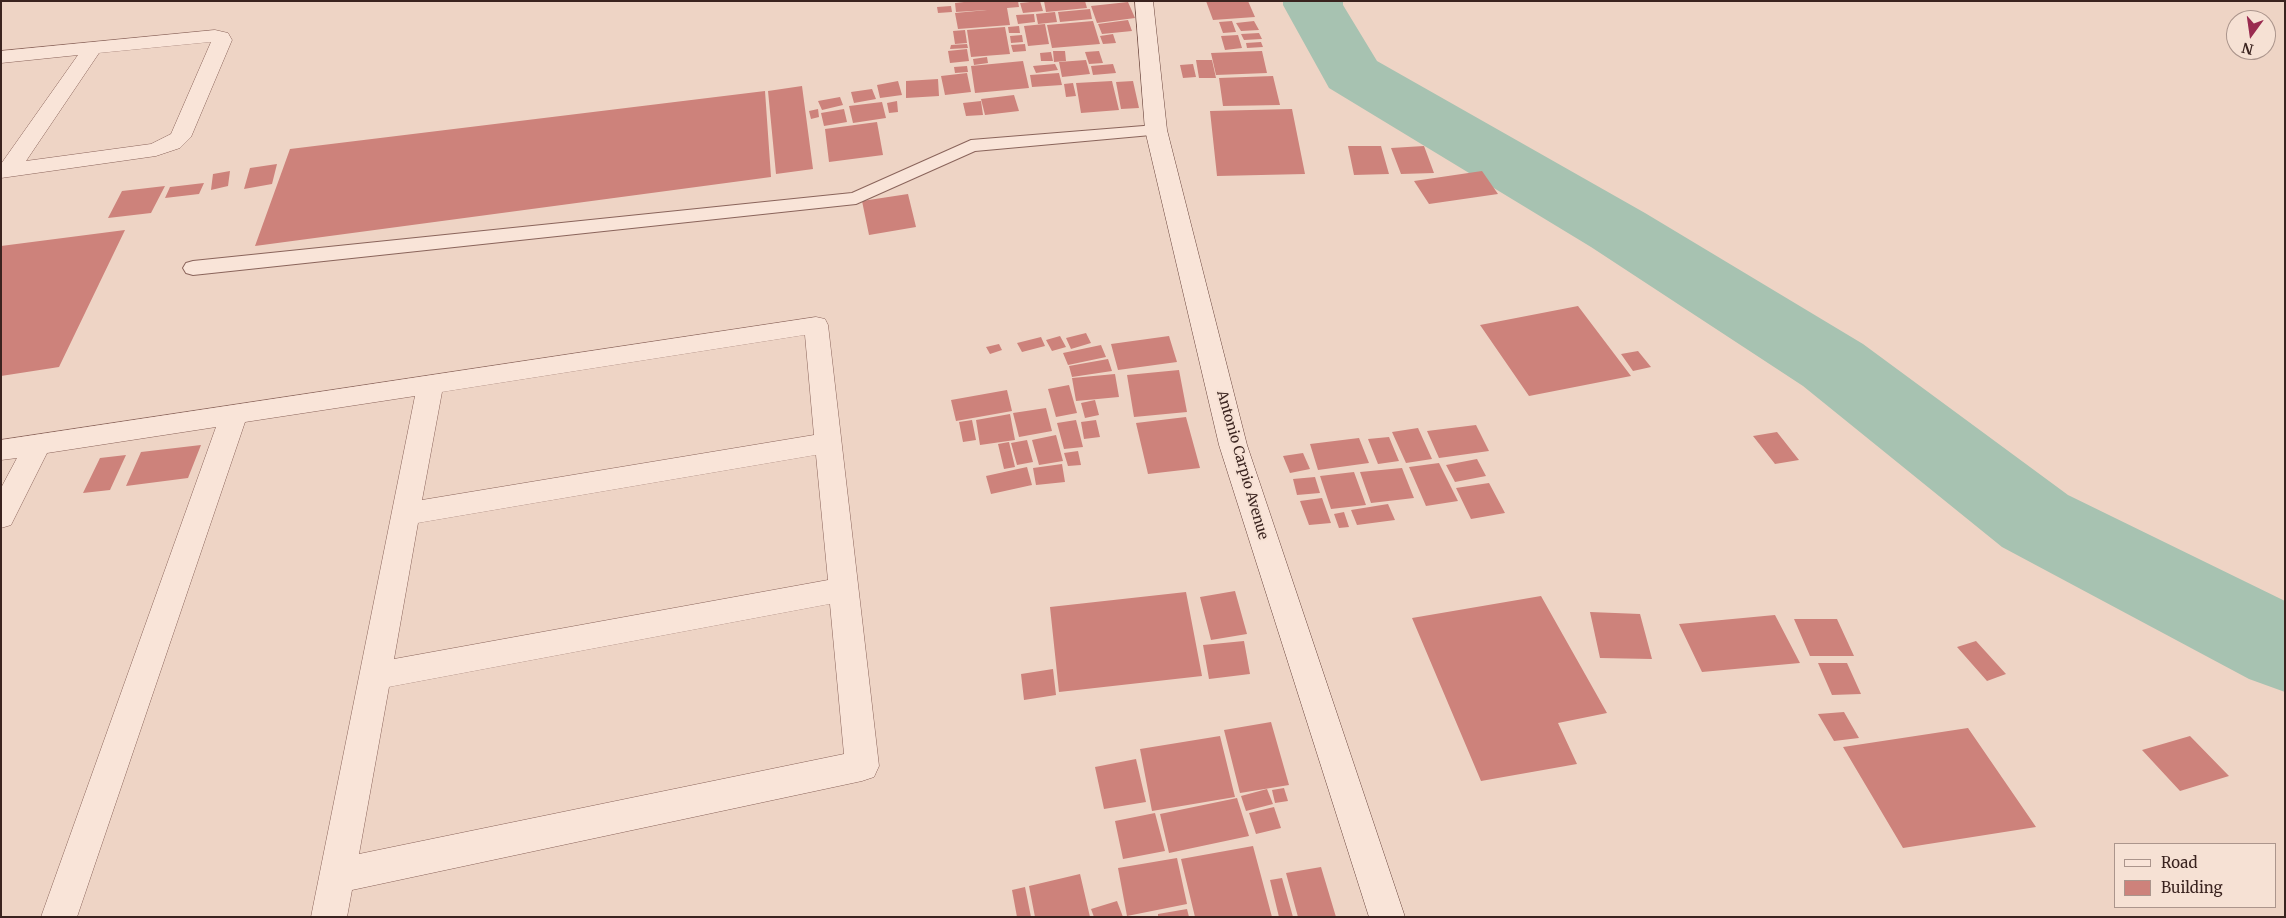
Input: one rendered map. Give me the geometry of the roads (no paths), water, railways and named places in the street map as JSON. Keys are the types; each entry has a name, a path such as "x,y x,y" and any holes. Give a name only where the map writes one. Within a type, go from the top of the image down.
{"street":[{"name":"Antonio Carpio Avenue","path":"1144,1 1156,130 1233,445 1387,917"},
{"path":"1,57 215,36 221,37 222,40 180,137 172,143 156,150 5,170"},
{"path":"5,170 92,48"},
{"path":"1,450 816,325 862,766 336,876"},
{"path":"329,917 430,384"},
{"path":"58,917 234,414"},
{"path":"406,514 828,443"},
{"path":"1,517 37,444"},
{"path":"374,676 844,589"}],"lane":[{"path":"193,268 856,198 971,146 1156,130"}],"waterway":[{"path":"1313,1 1313,5 1352,74 1618,230 1833,365 2035,521 2285,649"}]}
